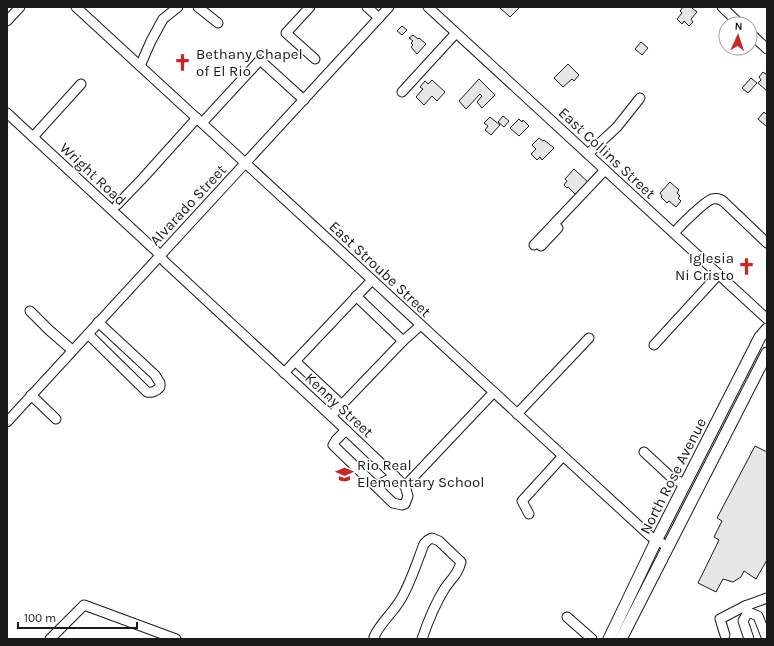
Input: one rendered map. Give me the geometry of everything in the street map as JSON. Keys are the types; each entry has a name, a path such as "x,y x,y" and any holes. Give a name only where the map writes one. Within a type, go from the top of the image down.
{"main road":[{"name":"North Rose Avenue","path":"608,639 760,337 767,329"},
{"name":"North Rose Avenue","path":"621,639 767,353"}],"street":[{"path":"7,21 20,7"},
{"name":"East Stroube Street","path":"76,7 650,536 668,547"},
{"path":"140,66 150,41 164,20 178,7"},
{"path":"198,7 218,23"},
{"path":"310,7 286,33 315,60"},
{"path":"367,7 379,18"},
{"name":"Alvarado Street","path":"9,416 31,395 88,334 389,7"},
{"name":"East Collins Street","path":"428,7 767,319"},
{"path":"722,7 732,16"},
{"path":"402,92 456,33"},
{"path":"758,41 767,49"},
{"path":"117,205 260,60 304,100"},
{"path":"33,137 81,84"},
{"path":"588,154 617,127 640,98"},
{"name":"Wright Road","path":"7,113 160,256"},
{"path":"538,246 606,171"},
{"path":"674,233 706,203 720,199 767,243"},
{"name":"Kenny Street","path":"160,256 405,486"},
{"path":"654,345 719,274"},
{"path":"284,372 372,280"},
{"path":"356,296 403,341"},
{"path":"30,311 72,350"},
{"path":"88,334 147,392 156,391 160,387 160,383 155,375 98,322"},
{"path":"331,416 403,341 421,325"},
{"path":"517,414 589,338"},
{"path":"295,361 342,404"},
{"path":"346,430 333,445 393,503 402,505 405,504 408,496 405,486 494,392"},
{"path":"31,395 56,418"},
{"path":"644,452 673,479 685,484"},
{"path":"529,514 522,501 563,456"},
{"path":"376,486 395,476"},
{"path":"375,639 374,637 377,629 393,610 407,588 424,544 432,538 439,540 461,562 459,570 445,588 434,608 422,639"},
{"path":"725,634 720,619 747,609 767,598"},
{"path":"50,639 84,605 176,639"},
{"path":"747,609 758,616 767,639"},
{"path":"747,609 743,621 749,639"},
{"path":"567,617 592,639"}],"building":[{"path":"499,7 520,7 510,17"},
{"path":"683,7 693,7 692,8 697,12 691,19 693,22 689,26 684,21 682,24 677,19 682,13 680,11"},
{"path":"402,26 407,30 402,35 397,31"},
{"path":"413,35 426,44 417,54 411,47 413,45 411,43 413,41 409,38"},
{"path":"641,42 648,48 642,55 635,49"},
{"path":"568,64 579,75 574,81 572,79 563,87 554,78"},
{"path":"763,72 767,75 767,91 758,83 761,80 759,77"},
{"path":"751,78 757,83 748,93 742,88"},
{"path":"479,79 495,95 482,108 477,102 482,96 480,94 466,109 459,101"},
{"path":"432,80 445,92 437,101 432,96 424,105 416,97 423,89 420,87 425,81 428,84"},
{"path":"764,112 767,115 767,127 758,119"},
{"path":"503,116 509,121 504,127 498,122"},
{"path":"490,117 500,125 491,135 485,130 488,126 484,123"},
{"path":"519,119 522,122 523,120 529,126 519,136 510,128"},
{"path":"539,138 554,148 542,160 540,157 537,160 531,154 536,149 532,145"},
{"path":"574,169 590,184 578,197 564,185 567,181 565,179"},
{"path":"670,182 679,190 677,193 680,196 678,198 681,201 676,207 669,201 667,203 661,197 662,196 660,193"},
{"path":"755,446 767,452 767,560 756,579 744,571 741,577 733,582 723,579 716,592 698,583 719,540 714,537 722,521 717,518"}],"place":[{"name":"Bethany Chapel of El Rio","path":"183,63"},
{"name":"Iglesia Ni Cristo","path":"747,267"},
{"name":"Rio Real Elementary School","path":"344,474"}]}
